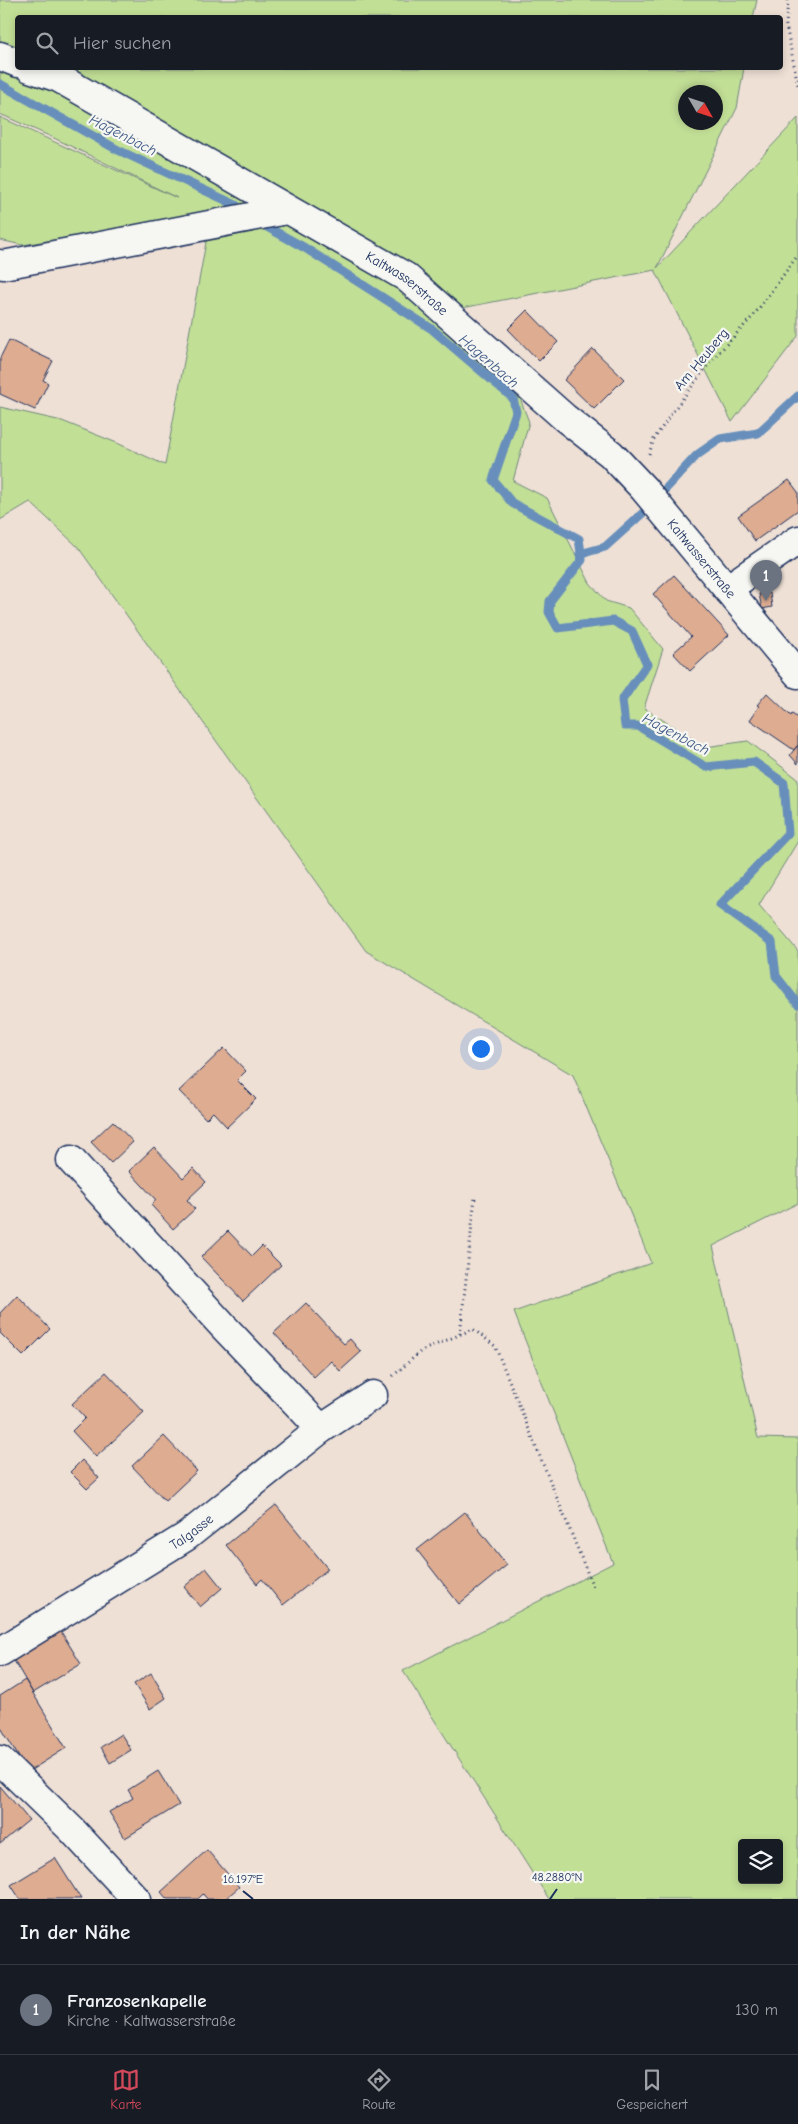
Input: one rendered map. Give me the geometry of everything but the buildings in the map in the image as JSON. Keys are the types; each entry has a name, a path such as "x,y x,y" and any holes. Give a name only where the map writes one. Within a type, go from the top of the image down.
{"street":[{"path":"0,56 15,62"},
{"name":"Kaltwasserstraße","path":"36,70 60,78 406,277 565,418 611,454 644,489 798,674"},
{"path":"0,264 3,265 287,210"},
{"path":"727,589 798,540"},
{"path":"72,1160 222,1325 321,1429"},
{"name":"Talgasse","path":"0,1652 187,1536 321,1429 373,1395"},
{"path":"0,1760 72,1830 136,1899"}],"path":[{"path":"788,0 786,25 798,85"},
{"name":"Am Heuberg","path":"644,489 644,466 654,439 711,361 754,315 798,256"},
{"path":"460,1335 476,1197"},
{"path":"373,1395 421,1351 473,1329 495,1346 594,1589"}],"green space":[{"path":"0,0 757,0 754,15 15,15 15,70 744,70 737,108 657,268 798,118 798,336 732,422 655,270 457,309 515,385 529,422 513,481 547,498 590,583 606,601 629,608 663,649 644,708 705,747 748,741 798,779 798,841 759,905 798,951 798,1203 713,1246 758,1438 798,1439 798,1899 549,1899 403,1671 613,1563 514,1312 651,1263 573,1075 366,951 78,547 30,502 0,520 0,407 62,421 165,465 211,215 22,245 0,240 0,117 177,198 0,114"}],"waterway":[{"name":"Hagenbach","path":"0,84 118,150 236,205"},
{"name":"Hagenbach","path":"267,227 305,248 432,329 513,398 516,412 493,480 512,503 579,539 582,560 550,601 549,612 558,628 613,621 632,631 647,664 622,700 625,726 638,726 706,767 754,762 784,783 788,833 720,905 772,942 776,976 798,1004"},
{"path":"660,495 697,455 720,439 758,433 798,396"},
{"path":"580,554 605,547 645,511"}],"place":[{"name":"Franzosenkapelle","path":"766,601"}]}
